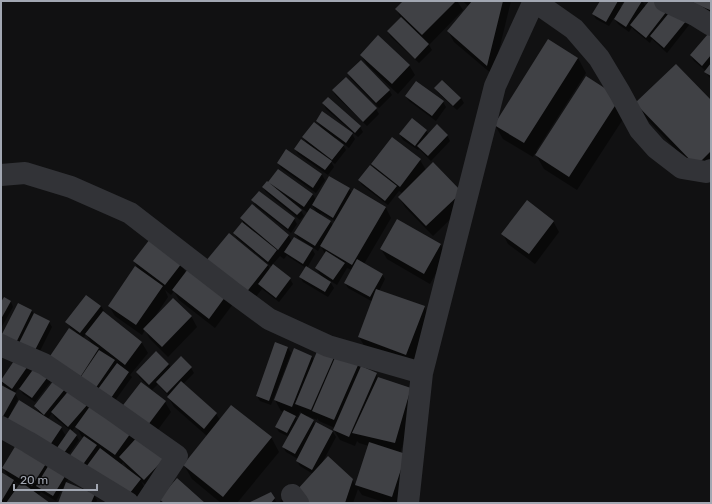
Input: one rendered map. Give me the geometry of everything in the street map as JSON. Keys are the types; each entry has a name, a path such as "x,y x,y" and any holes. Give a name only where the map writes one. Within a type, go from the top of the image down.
{"street":[{"path":"408,503 422,373 495,86 534,1 574,30 599,58 640,130 656,148 682,168 706,172 711,170"},
{"path":"665,1 695,15 711,25"},
{"path":"1,175 24,174 71,187 130,213 269,319 328,346 422,373"},
{"path":"1,345 44,364 177,456 146,503"},
{"path":"1,427 128,503"}],"building":[{"path":"403,1 456,1 422,35 395,9"},
{"path":"472,1 503,1 487,66 447,31"},
{"path":"600,1 618,1 606,22 592,14"},
{"path":"625,1 642,1 626,27 614,19"},
{"path":"649,1 654,1 667,11 646,38 630,25"},
{"path":"694,1 711,1 710,10 693,3"},
{"path":"673,8 687,20 664,48 650,36"},
{"path":"401,17 429,44 415,59 387,31"},
{"path":"708,34 711,36 711,55 702,66 690,55"},
{"path":"378,35 410,65 392,84 360,55"},
{"path":"548,39 578,58 524,143 494,125"},
{"path":"361,60 390,90 376,103 347,73"},
{"path":"711,63 711,76 704,72"},
{"path":"676,64 711,100 711,151 696,166 635,103"},
{"path":"586,76 620,98 569,177 535,155"},
{"path":"346,77 377,108 363,122 332,90"},
{"path":"442,80 461,98 453,106 434,88"},
{"path":"416,81 444,101 432,116 405,96"},
{"path":"328,97 361,126 355,133 322,103"},
{"path":"322,111 353,133 346,143 316,121"},
{"path":"412,118 427,130 415,146 399,134"},
{"path":"314,122 344,145 332,160 302,137"},
{"path":"437,124 448,135 428,156 417,146"},
{"path":"392,137 421,159 400,187 371,164"},
{"path":"301,139 332,161 325,170 294,149"},
{"path":"286,149 322,174 313,188 277,163"},
{"path":"433,162 462,192 426,226 398,197"},
{"path":"370,165 397,186 385,201 358,180"},
{"path":"278,169 313,194 304,207 268,182"},
{"path":"329,176 350,188 333,218 312,205"},
{"path":"267,181 302,210 297,215 262,187"},
{"path":"354,188 386,207 352,265 320,246"},
{"path":"259,191 295,218 288,229 251,200"},
{"path":"527,200 554,221 529,254 501,234"},
{"path":"252,204 289,235 278,250 240,218"},
{"path":"310,208 331,221 315,246 294,233"},
{"path":"397,219 441,244 424,274 380,249"},
{"path":"242,222 277,250 268,262 233,233"},
{"path":"229,233 268,265 245,294 205,262"},
{"path":"294,237 313,248 303,264 284,252"},
{"path":"150,239 182,263 165,285 133,261"},
{"path":"326,251 345,263 333,280 315,268"},
{"path":"357,259 383,274 370,297 344,283"},
{"path":"273,264 291,278 276,298 258,284"},
{"path":"191,265 228,293 209,319 172,290"},
{"path":"135,266 163,286 136,325 108,306"},
{"path":"306,266 331,282 325,292 299,277"},
{"path":"376,289 425,306 406,355 358,337"},
{"path":"86,295 101,306 80,333 65,322"},
{"path":"4,297 11,301 1,319 1,302"},
{"path":"173,298 192,316 162,347 143,329"},
{"path":"18,303 32,310 15,345 1,336"},
{"path":"103,311 142,342 125,365 85,334"},
{"path":"34,313 50,321 33,354 17,347"},
{"path":"69,328 99,348 79,379 48,359"},
{"path":"275,342 288,347 269,401 256,396"},
{"path":"294,348 312,356 292,407 274,400"},
{"path":"318,349 335,355 311,410 295,404"},
{"path":"99,350 115,360 95,389 80,378"},
{"path":"156,351 169,364 149,385 136,372"},
{"path":"337,353 359,363 334,420 312,411"},
{"path":"18,355 30,363 12,389 1,380"},
{"path":"181,356 192,367 167,393 156,382"},
{"path":"117,363 129,372 111,398 98,389"},
{"path":"37,364 50,374 32,398 19,389"},
{"path":"361,366 377,373 349,437 333,430"},
{"path":"378,377 411,388 395,443 352,433"},
{"path":"54,380 65,389 44,415 34,406"},
{"path":"181,381 217,413 204,429 167,397"},
{"path":"141,382 166,401 145,429 120,409"},
{"path":"1,385 16,393 1,420"},
{"path":"70,389 88,404 68,427 51,412"},
{"path":"19,400 62,427 48,448 6,422"},
{"path":"93,402 133,430 115,455 75,427"},
{"path":"231,405 272,437 223,497 183,465"},
{"path":"284,410 296,416 287,433 275,427"},
{"path":"301,413 314,420 295,454 282,447"},
{"path":"316,422 333,431 312,470 296,461"},
{"path":"70,429 77,435 61,457 54,452"},
{"path":"139,435 165,458 144,480 119,457"},
{"path":"84,436 97,445 79,470 66,461"},
{"path":"19,440 49,459 32,486 2,468"},
{"path":"369,442 406,454 392,497 355,485"},
{"path":"100,448 141,479 126,498 86,467"},
{"path":"328,456 353,479 345,503 309,503 296,491"},
{"path":"50,463 67,473 53,496 36,486"},
{"path":"1,472 14,480 1,502"},
{"path":"177,478 205,503 164,503 159,499"},
{"path":"21,482 50,503 6,503"},
{"path":"66,482 95,494 91,503 58,503"},
{"path":"271,492 275,498 271,503 248,503"}]}
